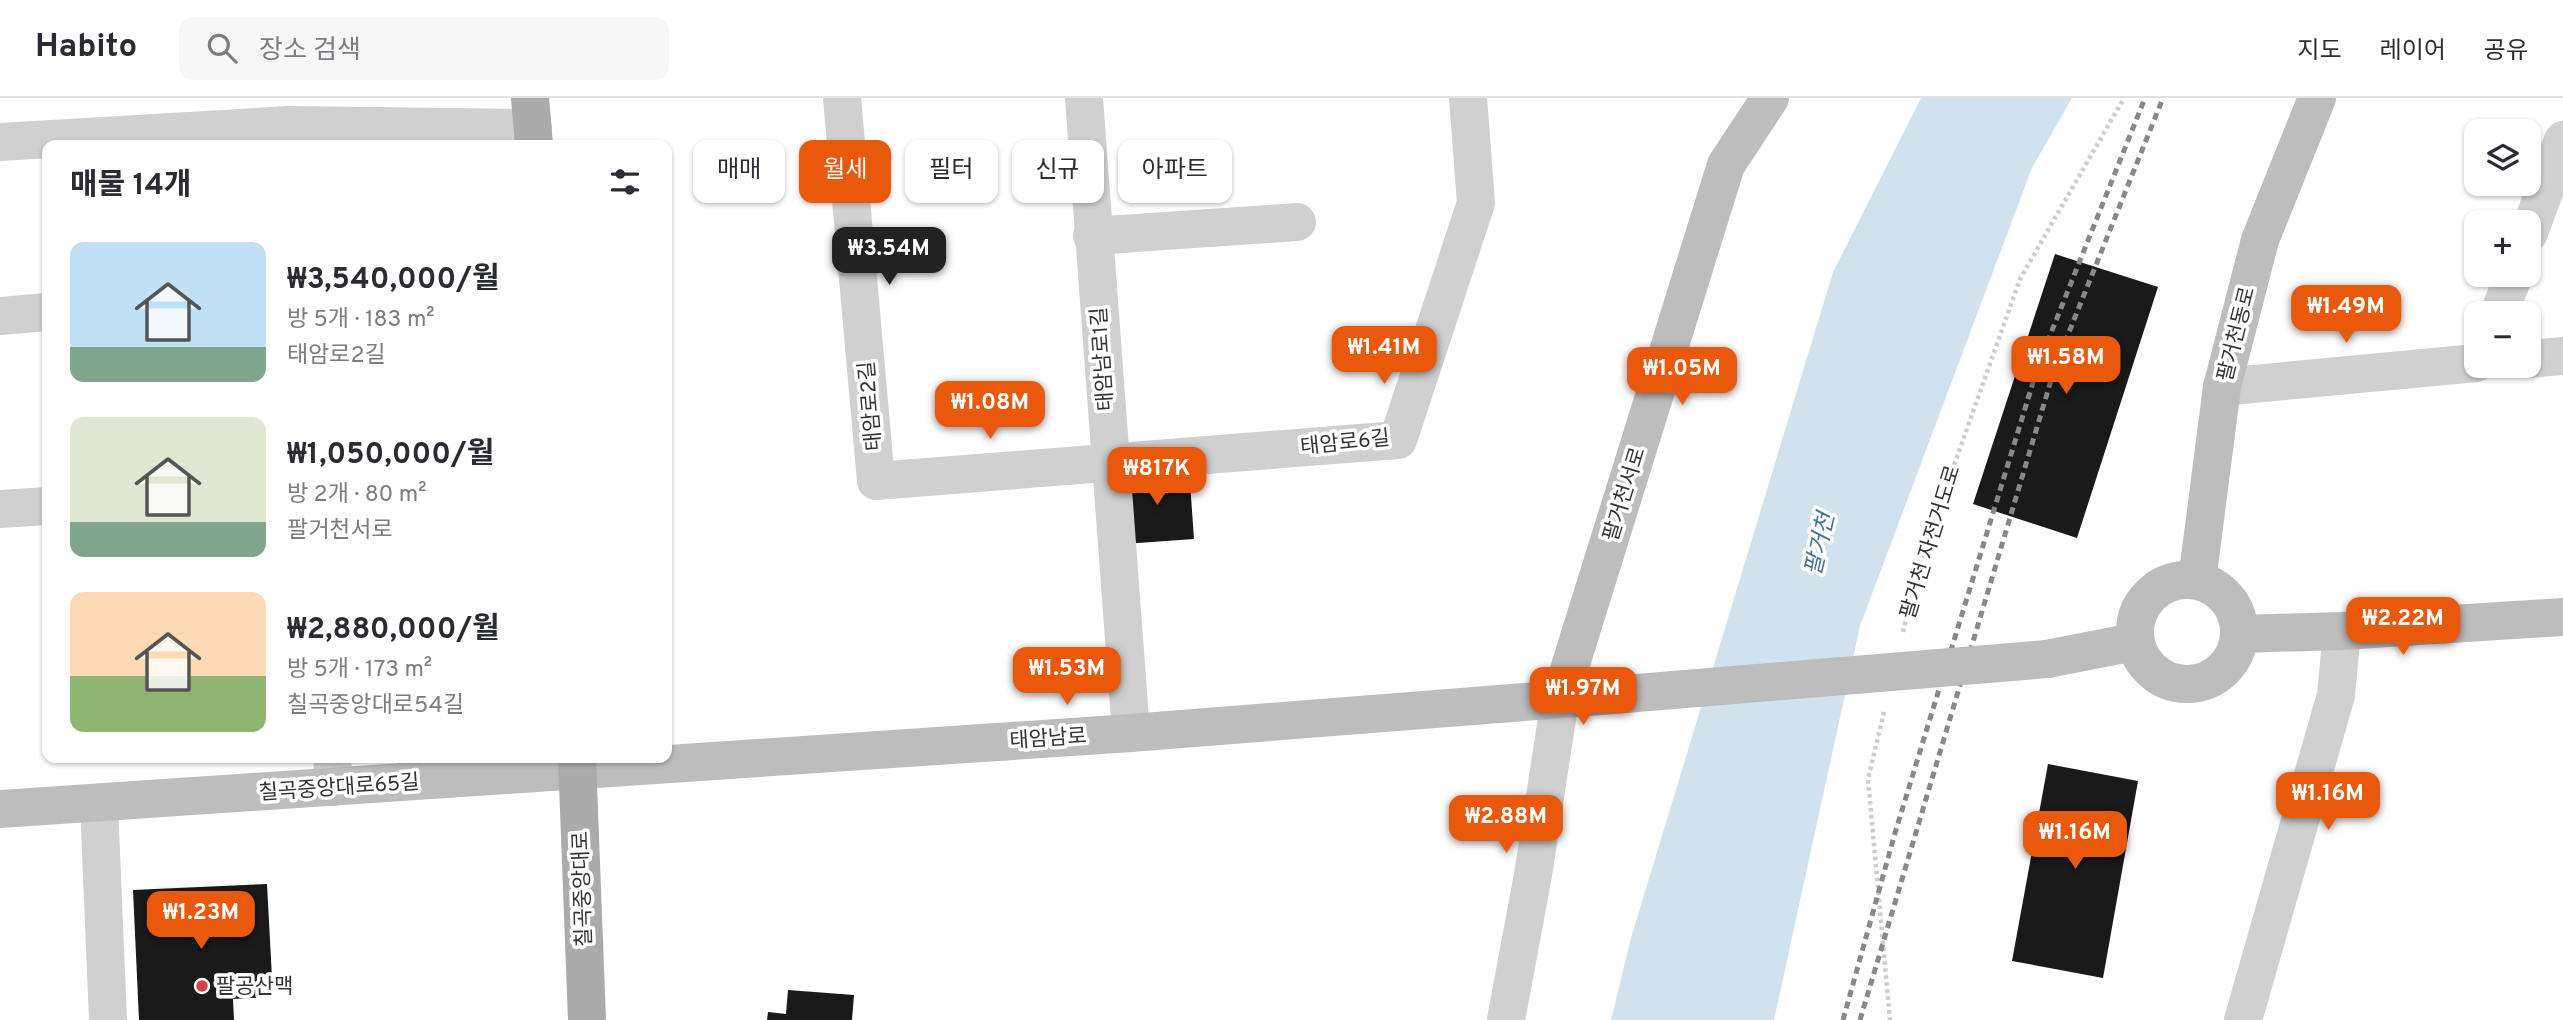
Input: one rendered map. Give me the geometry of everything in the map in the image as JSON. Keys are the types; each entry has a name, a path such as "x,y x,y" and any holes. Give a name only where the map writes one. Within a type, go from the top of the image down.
{"main road":[{"name":"팔거천서로","path":"1560,699 1726,165 1770,98"},
{"name":"팔거천동로","path":"2197,581 2222,387 2260,240 2317,98"},
{"path":"2197,581 2218,590 2230,601 2238,617 2240,634 2237,650 2228,665 2216,676 2200,684 2183,685 2167,681 2151,672 2140,658 2134,642 2134,623 2141,606 2152,592 2168,583 2197,581"},
{"path":"2240,634 2342,631 2563,617"},
{"name":"태암남로","path":"672,759 1130,733 1601,696 2047,659 2134,642"},
{"name":"태암남로","path":"578,764 596,763"},
{"name":"칠곡중앙대로65길","path":"0,809 99,804 333,772 578,764"},
{"name":"칠곡중앙대로","path":"578,764 587,1020"}],"street":[{"name":"태암로2길","path":"842,98 876,481 1110,461"},
{"name":"태암남로1길","path":"1084,98 1130,733"},
{"name":"태암로6길","path":"1110,461 1398,440 1476,203 1468,98"},
{"path":"0,142 288,123 532,124"},
{"path":"2538,210 2563,143"},
{"path":"1092,236 1297,222"},
{"path":"0,316 42,312"},
{"path":"2541,358 2563,356"},
{"path":"2222,387 2464,364"},
{"path":"0,509 42,506"},
{"path":"2243,1020 2336,695 2342,631"},
{"path":"1506,1020 1533,875 1560,699"},
{"path":"99,804 108,1020"}],"path":[{"name":"팔거천 자전거도로","path":"1903,633 1918,567 2020,279 2124,98"},
{"path":"1887,699 1868,779 1889,1020"}],"water":[{"name":"팔거천","path":"1921,98 2072,98 2032,168 1860,626 1774,1020 1611,1020 1631,938 1833,272"}],"building":[{"path":"2055,254 2158,287 2077,538 1973,504"},
{"path":"1189,468 1194,539 1124,544 1120,491 1137,472"},
{"path":"2048,764 2138,781 2103,978 2012,961"},
{"path":"267,884 273,997 233,999 234,1020 139,1020 133,890"},
{"path":"788,990 854,995 852,1020 767,1020 768,1012 786,1014"}],"railway":[{"path":"1843,1020 1895,833 2039,363 2145,98"},
{"path":"1860,1020 2055,367 2163,98"}],"place":[{"name":"팔공산맥","path":"202,986"}]}
